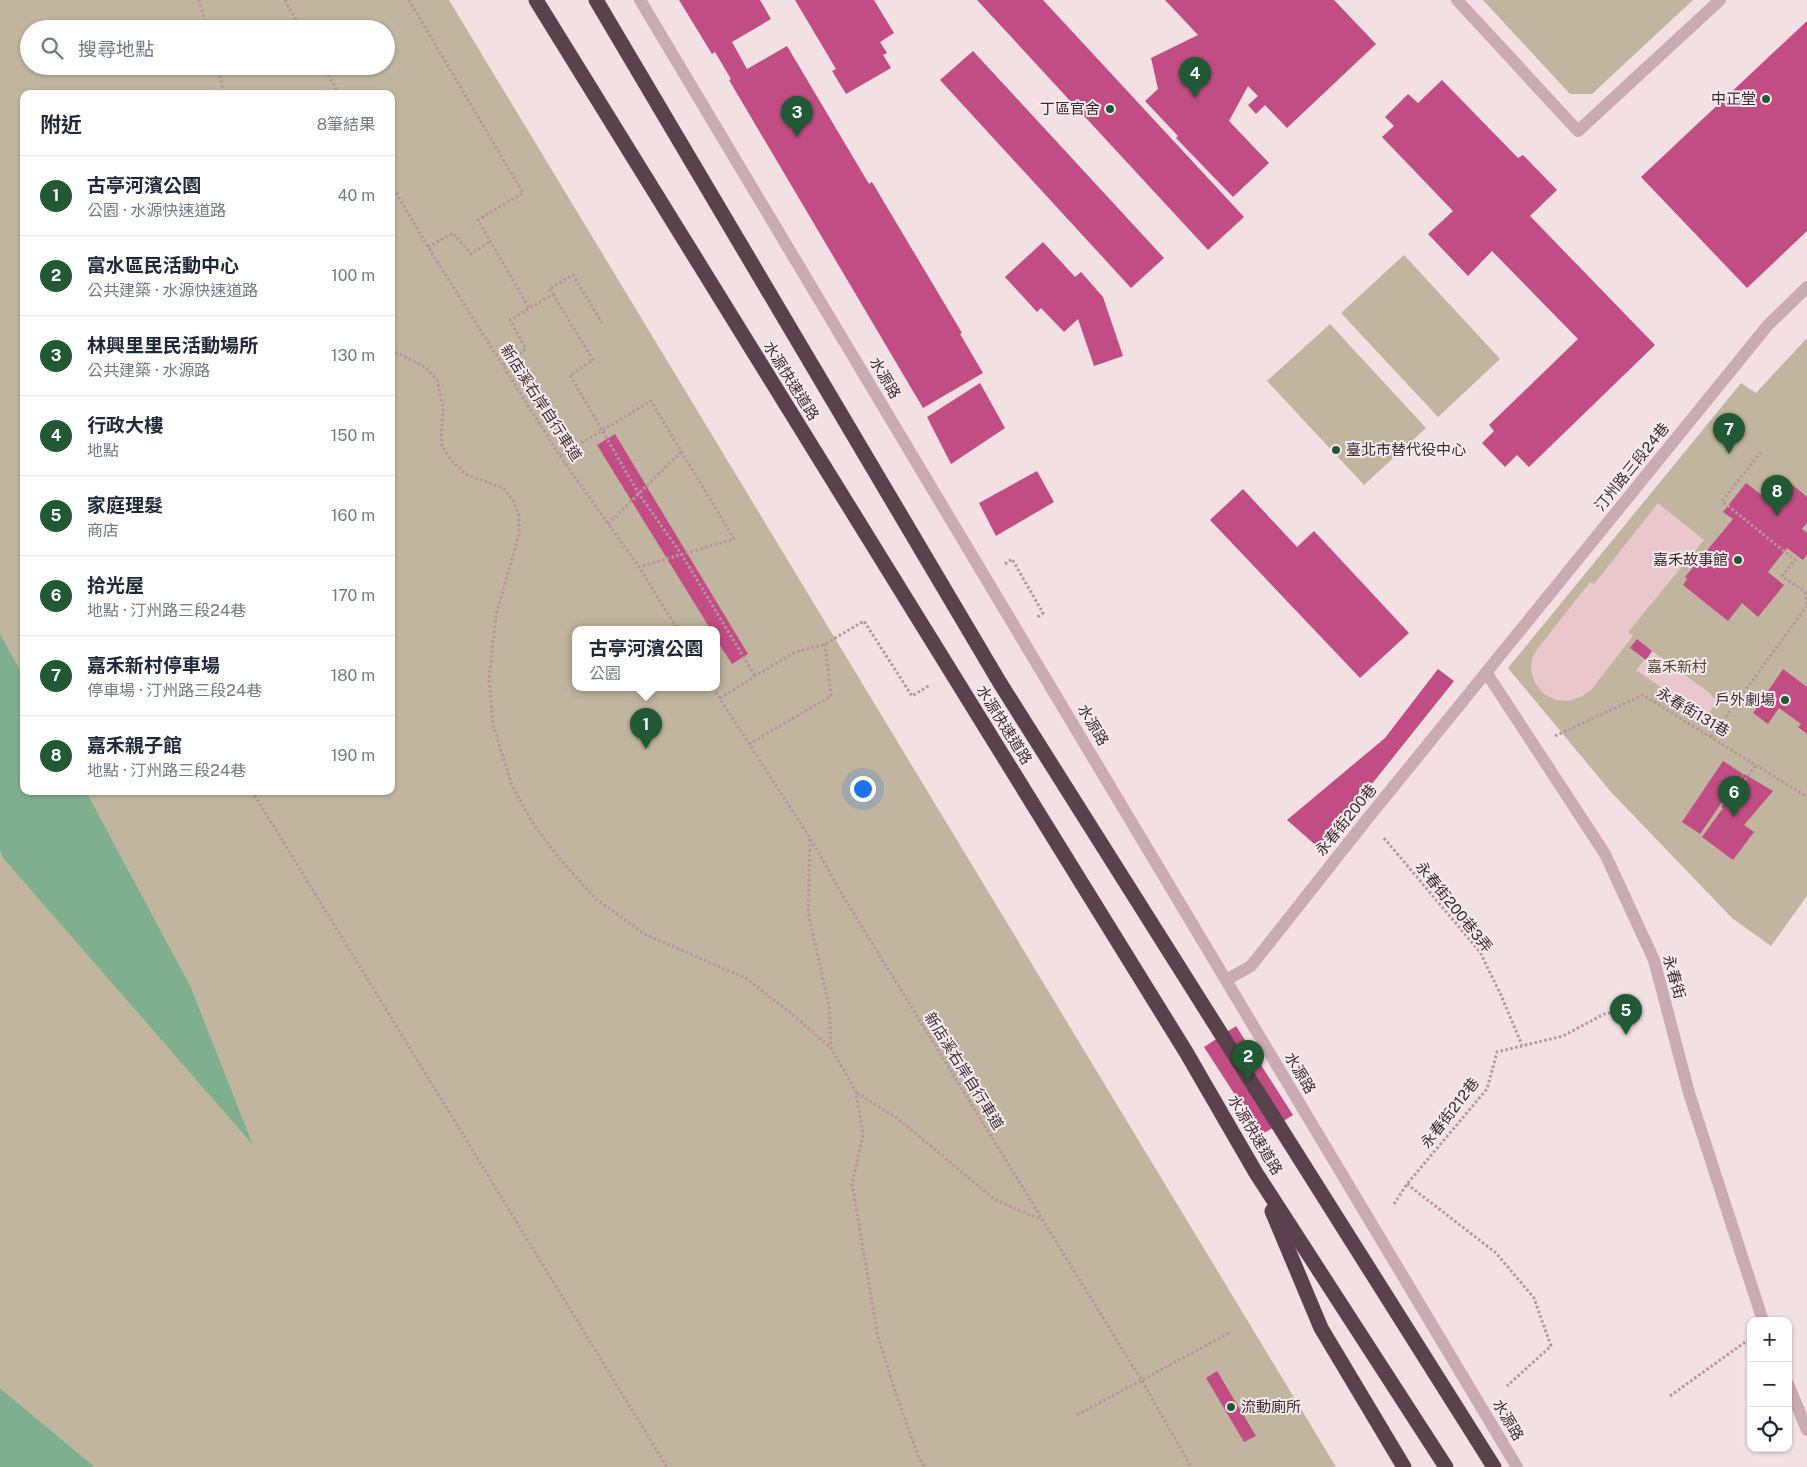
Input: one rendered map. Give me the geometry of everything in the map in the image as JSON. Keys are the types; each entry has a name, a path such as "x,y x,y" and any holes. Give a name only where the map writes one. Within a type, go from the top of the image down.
{"highway":[{"name":"水源快速道路","path":"536,0 1186,1052 1256,1173 1446,1467"},
{"name":"水源快速道路","path":"596,0 1000,683 1494,1467"},
{"path":"1256,1173 1321,1328 1404,1467"}],"street":[{"name":"水源路","path":"640,0 1517,1467"},
{"path":"1457,0 1578,130 1720,0"},
{"name":"汀州路三段24巷","path":"1486,672 1768,325 1807,287"},
{"name":"永春街200巷","path":"1226,980 1251,966 1486,672"},
{"name":"永春街","path":"1486,672 1605,854 1654,960 1689,1093 1762,1317"},
{"path":"1792,1394 1807,1430"}],"path":[{"path":"199,0 205,20"},
{"path":"285,0 296,20"},
{"path":"409,0 523,193 478,220 529,308"},
{"path":"219,75 223,90"},
{"path":"328,75 337,90"},
{"name":"新店溪右岸自行車道","path":"395,191 428,247 560,456 639,567 676,626"},
{"path":"428,247 453,233 471,254 491,241"},
{"path":"602,322 573,275 549,289 593,360 570,375 639,494 682,555 755,677"},
{"path":"503,365 526,349 510,320 552,294"},
{"path":"395,352 425,367 437,380 444,407 441,443 450,459 464,474 503,488 513,500 519,516 519,534 496,614 489,680 493,724 512,786 534,825 560,859 596,899 646,935 746,978 831,1048 856,1092 863,1134 852,1184 878,1337 898,1400 925,1467"},
{"path":"560,456 651,401 734,539 639,567"},
{"path":"608,524 682,451"},
{"path":"1712,736 1807,606 1805,592 1782,576 1795,560 1722,501 1761,452"},
{"path":"1005,564 1012,559 1044,613"},
{"path":"720,698 793,654 825,644 864,621 912,696"},
{"path":"749,744 831,696 825,644"},
{"name":"新店溪右岸自行車道","path":"715,691 810,838 846,901 1142,1382 1191,1467"},
{"name":"永春街131巷","path":"1534,746 1643,695 1712,736 1807,797"},
{"path":"1723,801 1727,804 1756,765"},
{"path":"254,795 667,1467"},
{"name":"永春街200巷3弄","path":"1368,818 1480,952 1522,1045"},
{"path":"810,838 808,912 829,1006 831,1048"},
{"name":"永春街212巷","path":"1394,1204 1407,1184 1487,1089 1497,1052 1563,1036 1604,1014 1665,1002"},
{"path":"856,1092 897,1118 994,1199 1042,1220"},
{"path":"1407,1184 1496,1253 1534,1298 1551,1346 1507,1386"},
{"path":"1078,1415 1142,1382 1229,1333"},
{"path":"1670,1396 1747,1341"}],"green space":[{"path":"0,0 449,0 1336,1467 95,1467 0,1388 0,851 252,1143 191,987 88,795 395,795 395,90 20,90 20,670 0,633"},
{"path":"1483,0 1693,0 1592,94 1570,94"},
{"path":"1404,255 1500,359 1438,417 1341,313"},
{"path":"1330,324 1426,428 1364,485 1267,381"},
{"name":"嘉禾新村","path":"1807,338 1807,896 1771,946 1732,918 1611,792 1508,668 1741,383 1756,393"}],"shaded area":[{"path":"1658,503 1704,540 1628,632 1633,636 1592,689 1581,697 1568,701 1556,700 1544,694 1535,683 1531,671 1532,658 1590,582 1594,584"},
{"path":"0,633 20,670 20,795 88,795 191,987 253,1145 4,859 0,851"},
{"path":"1652,651 1718,701 1709,713 1703,716 1636,670"},
{"path":"0,1388 95,1467 0,1467"}],"building":[{"path":"679,0 760,0 771,19 732,42 747,69 787,46 869,184 872,182 962,333 960,334 983,373 923,408 729,80 731,79 715,52 712,54"},
{"path":"795,0 874,0 894,33 880,42 887,53 883,55 891,68 846,94 832,71 836,69"},
{"name":"丁區官舍","path":"977,0 1043,0 1244,217 1208,250"},
{"path":"1165,0 1334,0 1376,44 1287,128 1265,105 1256,114 1248,105 1258,96 1248,86 1229,121 1269,163 1233,197 1176,138 1178,136 1145,101 1158,89 1151,58 1198,35"},
{"name":"中正堂","path":"1807,21 1807,231 1747,288 1641,177"},
{"name":"丁區官舍","path":"973,51 1164,258 1131,288 940,80"},
{"path":"1442,80 1518,158 1523,155 1557,190 1530,216 1655,345 1529,467 1517,455 1505,467 1482,443 1494,431 1489,425 1578,339 1492,251 1468,276 1428,234 1453,211 1382,137 1394,126 1385,117 1408,94 1418,103"},
{"path":"1043,242 1075,277 1081,272 1103,297 1123,356 1094,366 1078,319 1064,332 1041,308 1037,312 1005,277"},
{"path":"980,383 1005,428 951,464 927,417"},
{"path":"615,434 748,654 732,664 720,645 720,626 709,626 597,445"},
{"path":"1037,471 1054,502 996,536 979,503"},
{"name":"嘉禾故事館","path":"1788,481 1807,497 1807,523 1802,529 1807,533 1807,555 1803,560 1787,548 1768,572 1784,585 1758,617 1742,603 1728,621 1683,585 1687,579 1685,577 1733,519 1723,512 1746,483 1768,500 1775,490 1779,493"},
{"path":"1243,489 1297,547 1314,531 1409,633 1360,678 1210,520"},
{"path":"1637,639 1652,651 1646,660 1630,648"},
{"path":"1438,669 1454,681 1320,849 1287,820 1385,738"},
{"name":"戶外劇場","path":"1783,669 1807,687 1807,734 1798,727 1801,724 1779,708 1768,724 1753,713"},
{"path":"1723,761 1743,774 1735,788 1744,774 1773,791 1744,825 1754,832 1733,860 1702,837 1723,808 1721,807 1727,795 1700,834 1682,822"},
{"path":"1236,1026 1293,1115 1261,1135 1204,1047"},
{"name":"流動廁所","path":"1217,1371 1256,1436 1244,1442 1206,1378"}],"place":[{"name":"行政大樓","path":"1195,98"},
{"name":"中正堂","path":"1766,99"},
{"name":"丁區官舍","path":"1110,109"},
{"name":"林興里里民活動場所","path":"797,137"},
{"name":"臺北市替代役中心","path":"1336,450"},
{"name":"嘉禾新村停車場","path":"1729,454"},
{"name":"嘉禾親子館","path":"1777,516"},
{"name":"嘉禾故事館","path":"1738,560"},
{"name":"戶外劇場","path":"1785,700"},
{"name":"古亭河濱公園","path":"646,749"},
{"name":"拾光屋","path":"1734,817"},
{"name":"家庭理髮","path":"1626,1035"},
{"name":"富水區民活動中心","path":"1248,1081"},
{"name":"流動廁所","path":"1231,1407"}]}
